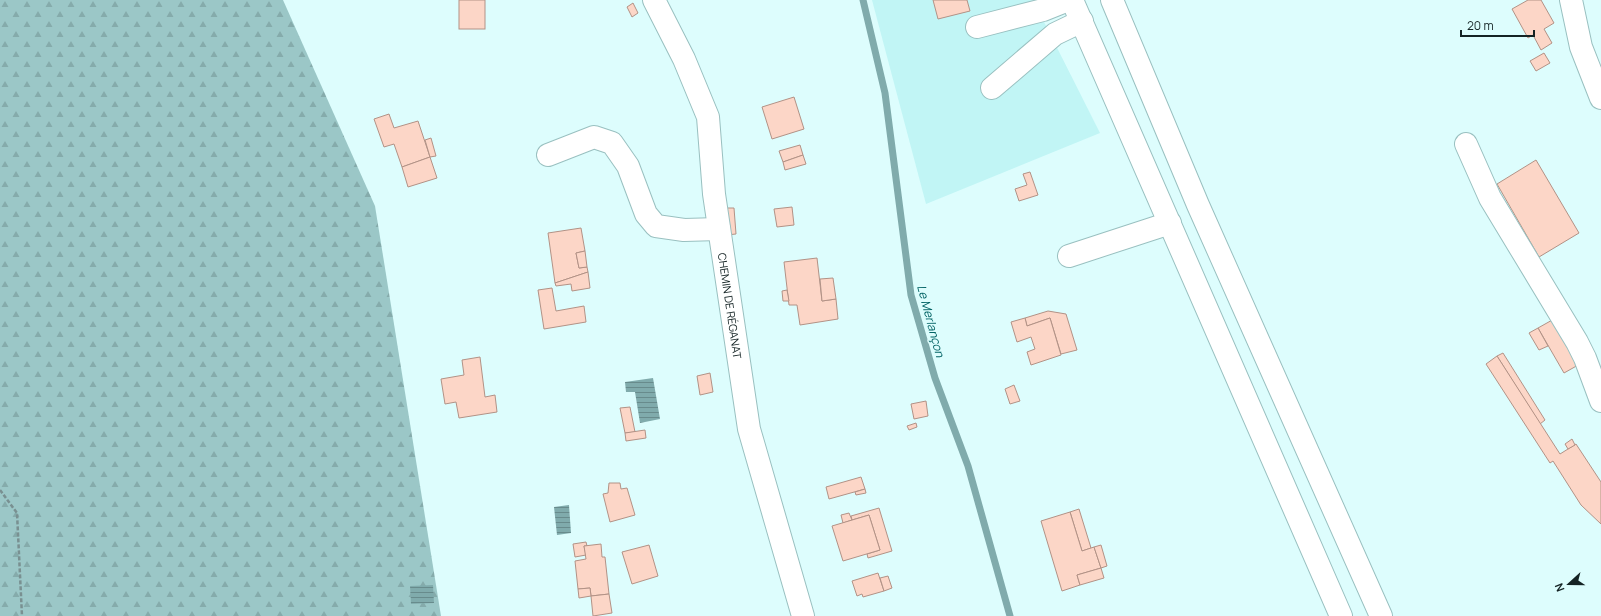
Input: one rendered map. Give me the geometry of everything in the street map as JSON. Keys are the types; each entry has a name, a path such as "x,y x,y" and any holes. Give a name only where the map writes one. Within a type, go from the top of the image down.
{"street":[{"name":"CHEMIN DE RÉGANAT","path":"654,0 684,59 708,117 714,194 749,429 803,616"},
{"path":"977,27 1043,10 1068,0"},
{"path":"1072,0 1341,616"},
{"path":"1112,0 1198,205 1381,616"},
{"path":"1571,0 1581,47 1601,98"},
{"path":"992,88 1055,34 1082,21"},
{"path":"548,155 594,137 612,143 628,166 646,214 656,226 684,230 719,228"},
{"path":"1466,144 1490,198 1577,342 1585,358 1601,401"},
{"path":"1069,256 1170,223"}],"path":[{"path":"0,490 17,513 22,616"}],"shaded area":[{"path":"872,0 1033,0 1100,133 926,204"},
{"path":"653,378 660,419 640,423 635,392 626,392 625,382"},
{"path":"569,505 571,533 557,535 554,507"},
{"path":"433,585 434,603 411,604 410,586"}],"green space":[{"path":"0,0 283,0 375,206 441,616 0,616"}],"building":[{"path":"459,0 485,0 485,29 459,29"},
{"path":"933,0 967,0 970,11 938,19"},
{"path":"1528,0 1541,0 1554,23 1544,29 1552,43 1541,50 1533,35 1528,38 1512,9"},
{"path":"633,3 638,13 632,17 627,7"},
{"path":"1544,53 1550,63 1536,71 1530,61"},
{"path":"794,97 804,129 772,139 762,107"},
{"path":"389,114 394,128 418,121 430,157 402,167 394,144 384,147 374,119"},
{"path":"431,138 436,156 430,157 425,140"},
{"path":"800,145 803,155 783,162 779,151"},
{"path":"803,155 806,164 785,170 783,162"},
{"path":"430,157 437,178 408,187 402,167"},
{"path":"1536,160 1579,233 1539,257 1497,184"},
{"path":"1030,172 1038,195 1019,201 1015,189 1027,185 1023,174"},
{"path":"792,207 794,225 777,227 774,209"},
{"path":"725,208 734,208 736,234 726,235"},
{"path":"581,228 585,251 576,253 579,268 587,267 588,272 555,283 548,233"},
{"path":"585,251 587,267 579,268 576,253"},
{"path":"817,258 822,301 836,299 838,319 800,325 797,305 789,305 784,262"},
{"path":"588,272 590,288 572,291 571,284 556,286 555,283"},
{"path":"833,278 836,299 822,301 820,279"},
{"path":"552,288 556,311 584,306 586,322 544,329 538,290"},
{"path":"787,290 789,301 783,301 782,291"},
{"path":"1048,311 1066,314 1077,350 1061,354 1050,318 1027,326 1025,318"},
{"path":"1025,318 1027,326 1050,318 1061,355 1031,365 1027,352 1035,349 1031,337 1017,342 1011,322"},
{"path":"1554,319 1580,364 1564,373 1538,328"},
{"path":"1538,328 1548,346 1539,350 1529,333"},
{"path":"1503,353 1545,420 1540,424 1497,356"},
{"path":"1497,356 1560,454 1576,444 1601,482 1601,524 1581,505 1553,461 1550,463 1486,364"},
{"path":"480,357 485,397 495,395 497,412 459,418 456,402 445,404 441,379 464,375 462,360"},
{"path":"710,373 713,392 700,395 697,376"},
{"path":"1014,385 1020,401 1010,404 1005,389"},
{"path":"926,401 928,416 914,419 911,404"},
{"path":"630,407 635,432 625,433 620,408"},
{"path":"916,423 917,427 909,430 907,426"},
{"path":"645,430 646,438 626,441 625,433"},
{"path":"1572,439 1575,445 1568,449 1565,444"},
{"path":"861,477 865,489 829,499 826,487"},
{"path":"609,483 620,483 621,489 627,488 635,515 610,522 603,494 608,493"},
{"path":"865,489 866,493 856,495 855,492"},
{"path":"879,508 892,551 868,558 867,554 880,550 869,515 852,520 851,516"},
{"path":"1079,509 1091,548 1082,551 1070,512"},
{"path":"1070,512 1082,551 1094,547 1101,568 1077,575 1080,585 1062,591 1041,521"},
{"path":"849,513 852,520 843,523 841,515"},
{"path":"869,515 880,550 843,561 832,526"},
{"path":"586,542 587,546 584,546 586,555 575,557 573,544"},
{"path":"601,544 602,557 605,557 609,594 591,596 590,588 578,589 575,561 586,559 584,546"},
{"path":"649,545 658,576 632,584 622,552"},
{"path":"1101,545 1107,566 1101,568 1094,547"},
{"path":"1101,568 1104,578 1080,585 1077,575"},
{"path":"878,573 884,591 863,597 862,594 857,596 852,581"},
{"path":"888,576 892,588 884,591 880,578"},
{"path":"590,588 591,596 579,598 578,589"},
{"path":"609,594 612,613 593,616 591,596"}],"waterway":[{"name":"Le Merlançon","path":"863,0 885,93 911,295 935,378 968,466 1010,616"}]}
